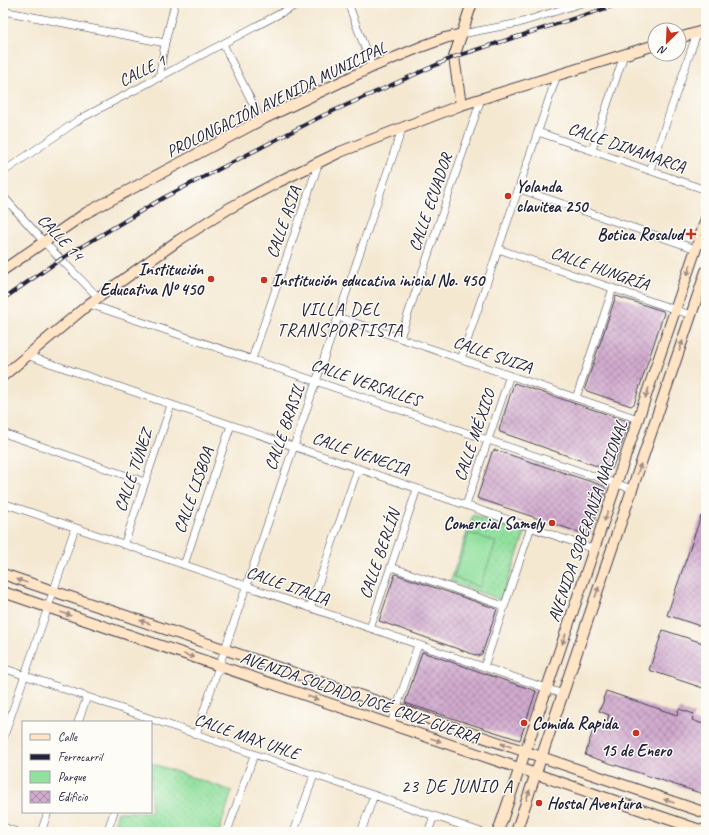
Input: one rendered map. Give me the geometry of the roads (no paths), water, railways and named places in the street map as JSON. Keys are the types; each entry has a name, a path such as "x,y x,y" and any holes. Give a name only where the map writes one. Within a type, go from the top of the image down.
{"street":[{"path":"159,78 165,43 175,3"},
{"name":"CALLE 1","path":"3,172 80,119 300,3"},
{"path":"348,3 372,67"},
{"path":"461,105 454,57 472,3"},
{"name":"PROLONGACIÓN AVENIDA MUNICIPAL","path":"3,270 86,213 261,120 372,67 438,41 462,34 519,23 582,3"},
{"path":"3,11 165,43"},
{"path":"687,36 701,32"},
{"path":"650,170 701,32"},
{"path":"223,44 261,120"},
{"path":"3,376 26,355 89,304 179,240 228,209 278,182 364,142 402,129 461,105 647,48"},
{"path":"592,150 624,55"},
{"path":"461,359 557,75"},
{"name":"CALLE ECUADOR","path":"400,338 481,99"},
{"name":"CALLE BRASIL","path":"196,734 402,129"},
{"name":"CALLE DINAMARCA","path":"538,132 706,190"},
{"name":"CALLE ASIA","path":"252,359 319,162"},
{"path":"519,188 696,249"},
{"name":"CALLE 14","path":"3,196 44,242 99,298"},
{"name":"AVENIDA SOBERANÍA NACIONAL","path":"498,832 706,219"},
{"name":"CALLE HUNGRÍA","path":"498,249 691,315"},
{"name":"AVENIDA SOBERANÍA NACIONAL","path":"516,832 706,271"},
{"path":"576,398 613,288"},
{"name":"CALLE VERSALLES","path":"89,304 632,489"},
{"name":"CALLE SUIZA","path":"338,317 638,419"},
{"name":"CALLE VENECIA","path":"26,355 594,549"},
{"name":"CALLE MÉXICO","path":"466,505 510,375"},
{"name":"CALLE TÚNEZ","path":"124,545 171,405"},
{"name":"CALLE LISBOA","path":"184,565 231,425"},
{"path":"3,434 145,482"},
{"path":"310,608 358,468"},
{"name":"CALLE BERLÍN","path":"370,628 417,488"},
{"name":"CALLE ITALIA","path":"3,504 563,694"},
{"path":"484,667 531,527"},
{"path":"3,738 75,528"},
{"path":"391,567 504,606"},
{"name":"AVENIDA SOLDADO JOSÉ CRUZ GUERRA","path":"3,574 706,813"},
{"name":"AVENIDA SOLDADO JOSÉ CRUZ GUERRA","path":"3,592 706,832"},
{"path":"391,724 418,645"},
{"name":"CALLE MAX UHLE","path":"3,668 87,697 145,720"},
{"path":"78,721 87,697"},
{"name":"CALLE MAX UHLE","path":"152,722 196,734 481,832"},
{"path":"227,832 254,754"},
{"path":"294,832 314,775"},
{"path":"361,832 374,795"},
{"path":"41,832 48,813"},
{"path":"107,832 114,813"},
{"path":"428,832 434,816"},
{"path":"3,827 17,832"}],"railway":[{"path":"3,299 61,259 163,198 322,116 454,57 622,3"}],"place":[{"name":"Yolanda clavitea 250","path":"508,196"},
{"name":"Botica Rosalud","path":"691,234"},
{"name":"Institución Educativa Nº 450","path":"211,279"},
{"name":"Institución educativa inicial No. 450","path":"264,280"},
{"name":"Comercial Samely","path":"552,523"},
{"name":"Comida Rapida","path":"524,723"},
{"name":"15 de Enero","path":"636,733"},
{"name":"Hostal Aventura","path":"539,803"}],"district":[{"name":"VILLA DEL TRANSPORTISTA","path":"340,319"},
{"name":"23 DE JUNIO A","path":"457,786"}]}
